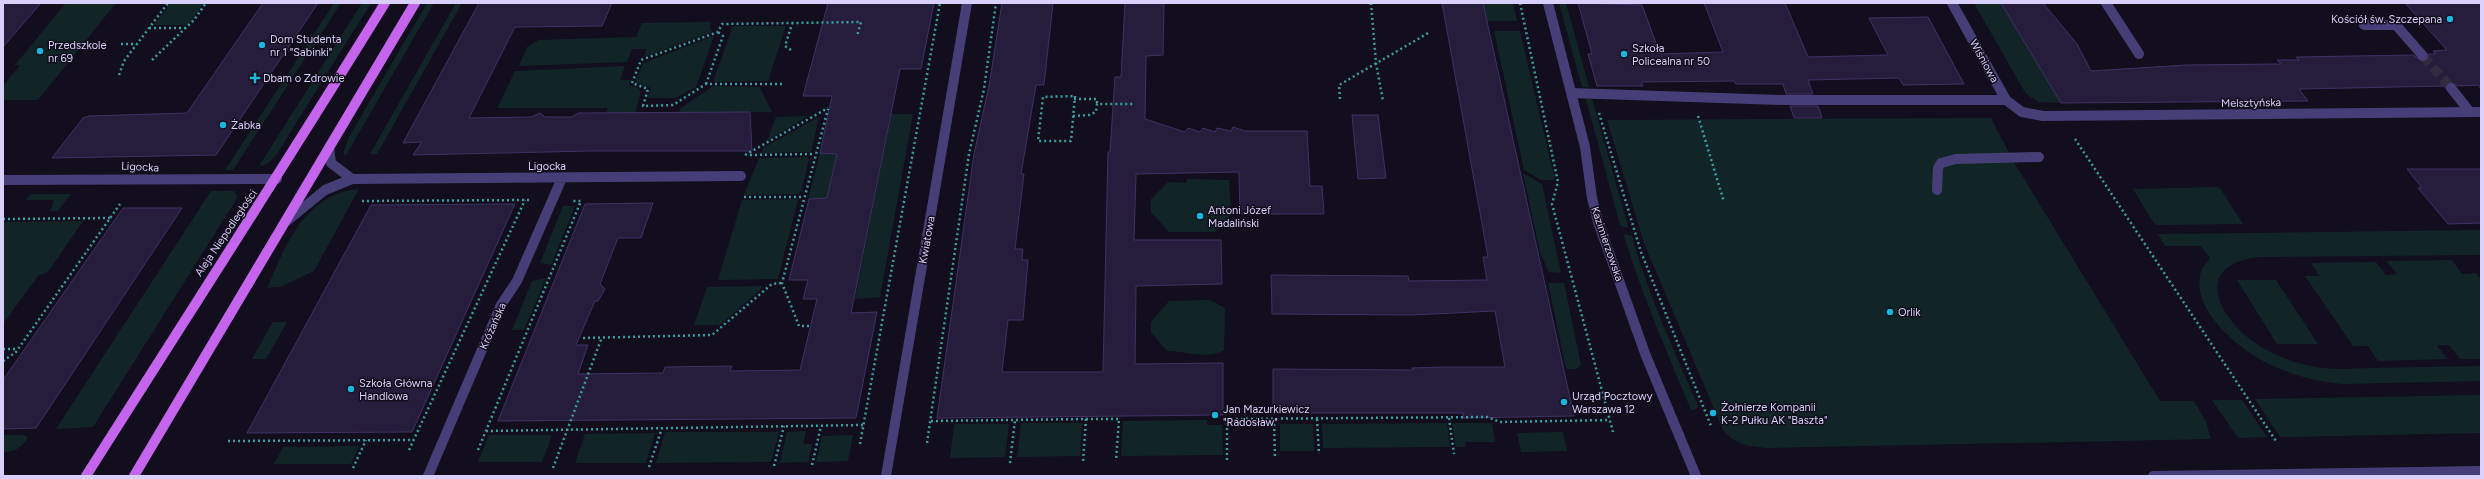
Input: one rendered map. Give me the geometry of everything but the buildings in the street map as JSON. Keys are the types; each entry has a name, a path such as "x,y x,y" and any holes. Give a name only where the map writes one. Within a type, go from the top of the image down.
{"main road":[{"name":"Aleja Niepodległości","path":"86,476 206,286 277,179 385,3"},
{"path":"134,476 415,3"}],"street":[{"name":"Kwiatowa","path":"886,476 967,3"},
{"name":"Kazimierzowska","path":"1548,3 1585,147 1592,198 1598,222 1646,356 1696,476"},
{"name":"Wiśniowa","path":"1952,3 2006,100 2022,112"},
{"path":"2106,3 2139,54"},
{"path":"2364,25 2396,25 2423,56"},
{"path":"2451,88 2470,112"},
{"path":"1571,93 1593,92 1783,100 2006,100"},
{"name":"Melsztyńska","path":"2022,112 2043,116 2062,117 2481,112"},
{"path":"329,147 328,157 332,164 352,179"},
{"path":"1936,190 1938,168 1941,163 1956,159 2039,157"},
{"name":"Ligocka","path":"283,225 312,199 337,184 352,179 741,176"},
{"name":"Ligocka","path":"3,180 110,178 134,180 277,179"},
{"name":"Króżańska","path":"428,476 501,305 517,281 562,178"},
{"path":"2153,476 2481,471"}],"path":[{"path":"119,75 124,61 168,3"},
{"path":"152,60 186,28 206,3"},
{"path":"860,444 940,3"},
{"path":"927,443 969,154 984,89 996,3"},
{"path":"1371,3 1376,63 1383,101"},
{"path":"1520,3 1558,182 1552,204 1613,432"},
{"path":"782,84 706,84 673,105 643,106 648,89 632,83 641,60 718,32 722,24 861,22 857,36"},
{"path":"791,50 785,46 792,24"},
{"path":"149,28 186,28"},
{"path":"706,84 723,36 718,32"},
{"path":"1340,99 1340,84 1430,32"},
{"path":"121,44 137,44"},
{"path":"1593,92 1641,252 1711,426"},
{"path":"1043,96 1075,96 1073,116 1071,141 1038,141 1043,96"},
{"path":"1073,116 1089,115 1096,112 1097,104 1097,99 1074,99"},
{"path":"1097,104 1134,104"},
{"path":"803,197 742,197 741,176 748,155 828,108 803,197 782,283 799,326 809,326"},
{"path":"1697,114 1724,202"},
{"path":"2075,139 2276,441"},
{"path":"741,155 815,154"},
{"path":"409,450 525,200"},
{"path":"362,201 581,201 478,450"},
{"path":"3,361 18,349 120,204"},
{"path":"3,219 110,218"},
{"path":"583,338 712,335 772,284 782,283"},
{"path":"553,468 602,337"},
{"path":"3,349 18,349"},
{"path":"1227,460 1227,420 1487,417 1500,422 1610,420"},
{"path":"1449,418 1454,454"},
{"path":"1083,462 1086,419"},
{"path":"931,421 1119,419 1116,461"},
{"path":"1274,419 1275,459"},
{"path":"1317,419 1319,454"},
{"path":"1010,463 1015,420"},
{"path":"486,431 863,425"},
{"path":"774,466 784,426"},
{"path":"812,465 821,426"},
{"path":"649,467 662,428"},
{"path":"353,468 366,440"},
{"path":"228,441 414,440"}],"green space":[{"path":"66,3 116,3 38,100 3,100 3,86 20,65 15,65"},
{"path":"171,3 204,3 188,25 154,25"},
{"path":"334,3 341,3 233,170 225,170"},
{"path":"362,3 371,3 275,157 267,164 259,166"},
{"path":"427,3 434,3 345,157 344,151 349,137"},
{"path":"456,3 462,3 377,154 370,154"},
{"path":"1483,3 1513,3 1517,21 1487,21"},
{"path":"1559,3 1566,3 1589,87 1582,87"},
{"path":"1974,3 2001,3 2061,103 2039,102 2026,94"},
{"path":"711,22 710,27 712,32 644,57 646,49 632,49 627,62 519,66 527,47 539,40 636,37 642,23"},
{"path":"733,26 786,26 768,81 713,82"},
{"path":"1494,31 1520,31 1555,180 1541,180 1524,170"},
{"path":"714,36 696,87 675,98 647,98 651,88 635,82 643,63"},
{"path":"625,66 620,80 631,80 629,85 638,88 641,92 635,113 606,113 608,108 497,108 515,71"},
{"path":"713,86 760,87 772,112 679,113 681,108"},
{"path":"1586,99 1592,99 1628,226 1626,228 1620,225"},
{"path":"891,114 913,114 880,297 855,299"},
{"path":"808,116 767,141 776,117"},
{"path":"819,117 811,152 761,153 763,148"},
{"name":"Orlik","path":"1991,118 2015,164 2160,401 2194,401 2206,422 2211,439 1768,448 1743,444 1728,435 1723,430 1644,243 1607,120"},
{"path":"820,153 837,154 827,198 808,199"},
{"path":"807,157 809,159 801,192 797,194 744,195 759,158"},
{"path":"1523,173 1542,184 1561,273 1549,272 1540,253"},
{"path":"1187,179 1229,180 1231,214 1215,232 1169,232 1151,212 1151,199 1168,182 1186,183"},
{"path":"2219,187 2243,224 2155,225 2133,189"},
{"path":"359,189 314,271 280,287 267,288 290,239 311,211 325,200 340,193"},
{"path":"211,191 233,191 237,195 236,200 93,427 56,429"},
{"path":"30,194 71,194 58,211 50,211 54,200 26,200"},
{"path":"798,199 778,279 718,280 742,200"},
{"path":"563,206 575,206 551,265 540,263"},
{"path":"83,221 48,272 38,276 3,324 3,222"},
{"path":"2481,230 2481,255 2258,257 2238,262 2226,269 2219,279 2217,291 2228,316 2251,340 2272,353 2287,359 2319,368 2335,369 2481,366 2481,381 2343,384 2310,379 2286,371 2265,362 2238,344 2213,319 2205,305 2200,291 2200,276 2204,266 2210,258 2201,246 2165,246 2158,234"},
{"path":"1625,234 1632,236 1638,258 1654,301 1698,406 1696,409 1691,410 1664,345 1639,280 1624,236"},
{"path":"2452,260 2462,274 2476,273 2481,279 2481,359 2460,359 2449,345 2437,345 2447,359 2378,361 2368,346 2353,346 2305,276 2320,276 2311,263 2376,262 2386,275 2397,274 2387,261"},
{"path":"546,278 524,330 512,330 532,281"},
{"path":"2237,280 2276,280 2318,344 2277,344"},
{"path":"1548,283 1564,283 1581,365 1576,369 1566,369"},
{"path":"762,286 760,290 720,325 694,325 707,287"},
{"path":"1210,300 1225,308 1224,350 1217,353 1203,355 1167,351 1151,332 1151,322 1169,301"},
{"path":"273,322 287,322 266,359 252,359"},
{"path":"2481,395 2481,433 2280,437 2255,399"},
{"path":"2212,400 2242,400 2267,437 2238,438"},
{"path":"1207,420 1207,425 1222,425 1223,455 1121,456 1123,421"},
{"path":"1021,423 1082,423 1080,456 1017,457"},
{"path":"1447,423 1450,447 1323,448 1322,424"},
{"path":"1452,423 1492,423 1495,442 1465,442 1466,447 1456,447"},
{"path":"954,424 1009,424 1005,457 950,458"},
{"path":"1280,424 1313,424 1314,451 1280,451"},
{"path":"806,431 803,444 812,444 808,462 780,463 787,432"},
{"path":"665,432 779,432 771,462 656,463"},
{"path":"1563,432 1567,451 1521,452 1517,433"},
{"path":"655,433 646,463 575,463 585,434"},
{"path":"3,435 24,435 28,438 17,449 3,452"},
{"path":"489,435 552,435 542,462 478,462"},
{"path":"853,435 848,461 816,462 822,436"},
{"path":"359,446 351,464 274,464 283,447"}],"tunnel":[{"path":"2423,56 2451,88"}],"place":[{"name":"Kościół św. Szczepana","path":"2450,19"},
{"name":"Dom Studenta nr 1 \"Sabinki\"","path":"262,45"},
{"name":"Przedszkole nr 69","path":"40,51"},
{"name":"Szkoła Policealna nr 50","path":"1624,54"},
{"name":"Dbam o Zdrowie","path":"255,78"},
{"name":"Żabka","path":"223,125"},
{"name":"Antoni Józef Madaliński","path":"1200,216"},
{"name":"Orlik","path":"1890,312"},
{"name":"Szkoła Główna Handlowa","path":"351,389"},
{"name":"Urząd Pocztowy Warszawa 12","path":"1564,402"},
{"name":"Żołnierze Kompanii K-2 Pułku AK \"Baszta\"","path":"1713,413"},
{"name":"Jan Mazurkiewicz \"Radosław\"","path":"1215,415"}]}
